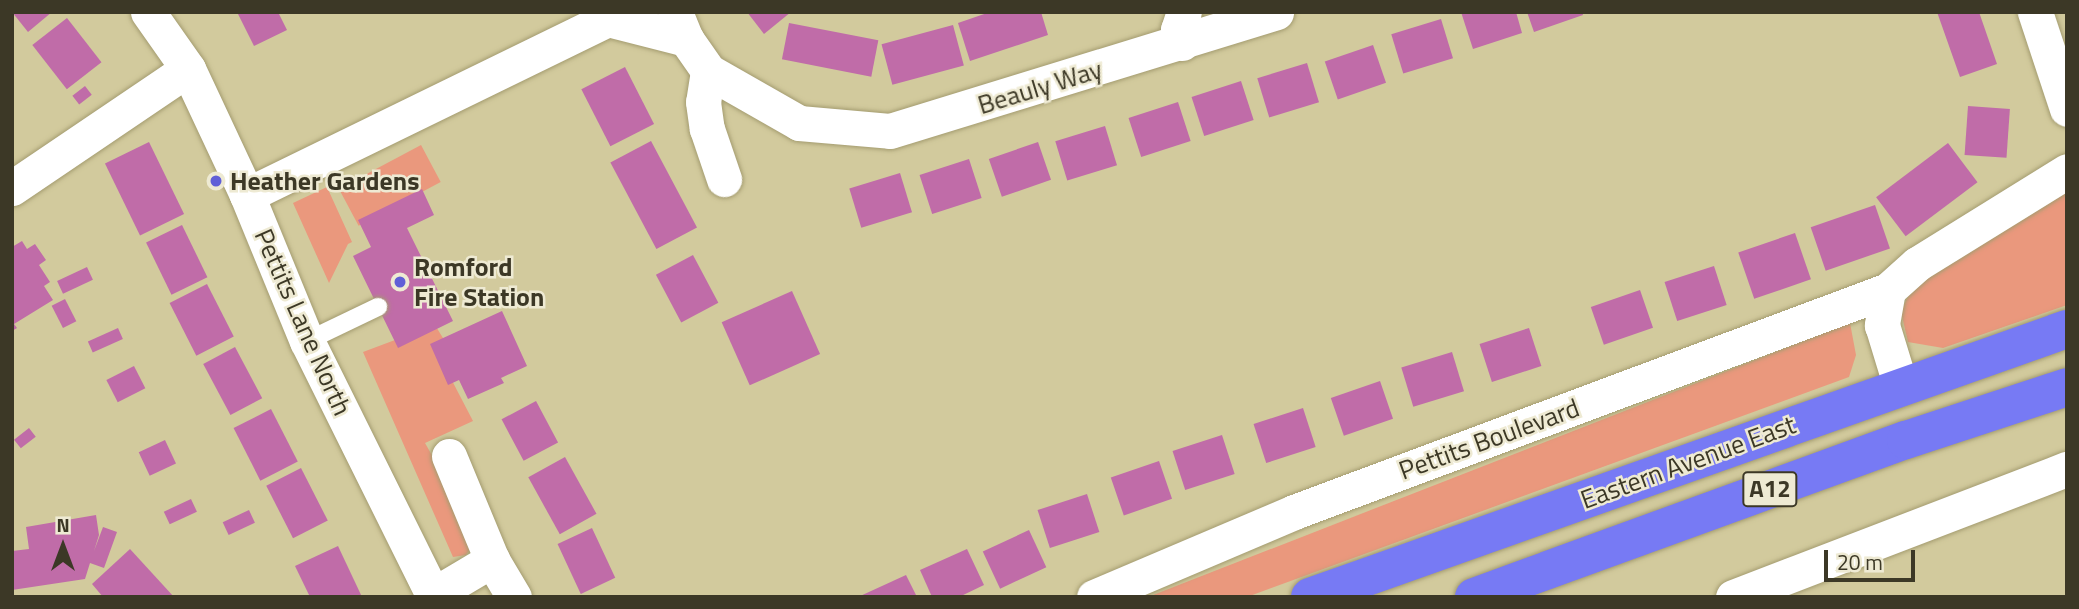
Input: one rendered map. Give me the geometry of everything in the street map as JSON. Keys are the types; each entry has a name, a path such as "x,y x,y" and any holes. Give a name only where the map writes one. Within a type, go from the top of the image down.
{"highway":[{"name":"Eastern Avenue East","path":"1310,597 2067,328"},
{"name":"Eastern Avenue East","path":"1474,597 1906,439 2067,387"}],"street":[{"name":"Pettits Lane North","path":"148,12 188,69 247,195 307,341 434,596"},
{"name":"Beauly Way","path":"708,71 799,123 890,131 1183,28 1276,12"},
{"path":"2035,12 2067,109"},
{"path":"247,195 609,16 681,26 708,71 703,103 706,129 724,179"},
{"path":"12,188 188,69"},
{"path":"1901,387 1882,325 1888,290 1917,264 2067,170"},
{"name":"Pettits Boulevard","path":"1094,597 1294,512 1888,290"},
{"path":"449,456 492,560 514,597"},
{"path":"1733,597 2067,469"},
{"path":"434,596 492,560"}],"lane":[{"path":"307,341 378,307"}],"shaded area":[{"path":"421,145 441,182 359,226 339,189"},
{"path":"2067,185 2067,305 1943,348 1908,342 1901,312 1912,287"},
{"path":"327,187 352,242 348,244 329,283 293,203"},
{"path":"1850,323 1856,355 1849,377 1247,597 1148,597"},
{"path":"435,325 446,343 435,348 473,421 425,443 473,528 473,545 466,555 453,557 363,352"}],"building":[{"path":"12,12 52,12 28,32"},
{"path":"237,12 278,12 287,30 254,46"},
{"path":"747,12 791,12 764,34"},
{"path":"990,12 1041,12 1048,35 970,61 958,23"},
{"path":"1461,12 1516,12 1522,33 1473,49"},
{"path":"1527,12 1582,12 1583,15 1534,32"},
{"path":"1937,12 1979,12 1997,64 1960,77"},
{"path":"67,18 101,62 67,89 32,45"},
{"path":"1441,19 1453,58 1403,73 1391,34"},
{"path":"789,23 878,40 871,77 782,59"},
{"path":"953,25 964,66 892,85 882,44"},
{"path":"1373,45 1386,83 1338,99 1325,62"},
{"path":"1307,63 1319,102 1269,117 1257,78"},
{"path":"625,67 654,124 610,146 581,89"},
{"path":"1241,81 1254,120 1204,136 1192,97"},
{"path":"85,86 92,95 79,105 72,96"},
{"path":"1178,102 1191,141 1141,157 1129,118"},
{"path":"1968,106 2010,109 2006,158 1965,155"},
{"path":"1105,126 1117,165 1067,180 1055,141"},
{"path":"651,141 697,228 656,249 610,163"},
{"path":"149,142 184,214 140,235 105,163"},
{"path":"1038,142 1051,180 1002,197 989,159"},
{"path":"1948,143 1977,182 1906,236 1876,197"},
{"path":"969,159 982,198 932,214 920,175"},
{"path":"900,173 912,212 861,228 849,188"},
{"name":"Romford Fire Station","path":"422,189 434,215 407,228 453,321 398,348 353,256 371,247 358,220"},
{"path":"1875,205 1890,248 1826,271 1811,227"},
{"path":"182,225 207,277 171,295 146,243"},
{"path":"1795,233 1811,279 1754,299 1738,253"},
{"path":"22,241 27,249 35,244 46,260 39,265 50,282 44,286 53,300 14,324 17,328 12,331 12,247"},
{"path":"693,255 718,303 681,322 656,275"},
{"path":"1714,266 1727,305 1677,321 1665,282"},
{"path":"87,267 93,280 63,294 57,281"},
{"path":"207,284 234,337 196,356 170,303"},
{"path":"1640,290 1653,328 1604,345 1591,307"},
{"path":"792,291 820,354 750,385 722,322"},
{"path":"65,299 76,321 63,328 52,306"},
{"path":"502,311 527,366 501,378 504,383 468,399 459,380 448,385 430,344"},
{"path":"118,328 123,339 93,352 88,341"},
{"path":"1529,328 1541,366 1492,382 1480,344"},
{"path":"235,347 262,398 230,415 203,364"},
{"path":"1452,352 1464,391 1413,407 1401,367"},
{"path":"134,366 145,388 118,402 106,380"},
{"path":"1380,381 1393,419 1344,436 1331,398"},
{"path":"536,401 558,442 524,461 502,419"},
{"path":"1303,408 1316,447 1266,463 1254,424"},
{"path":"271,409 298,462 260,481 234,428"},
{"path":"29,428 36,437 21,448 14,440"},
{"path":"1222,435 1235,474 1185,490 1173,451"},
{"path":"165,440 176,464 150,476 139,452"},
{"path":"565,457 597,514 560,534 528,477"},
{"path":"1159,461 1172,499 1124,515 1111,478"},
{"path":"301,468 328,521 293,538 266,486"},
{"path":"1087,494 1099,532 1050,548 1038,510"},
{"path":"191,499 197,512 170,524 164,512"},
{"path":"249,510 255,523 229,535 223,522"},
{"path":"96,515 99,535 94,551 103,527 117,532 104,568 90,563 85,579 12,590 12,551 29,549 26,527"},
{"path":"592,528 615,578 581,594 558,544"},
{"path":"1029,530 1046,567 1000,589 983,552"},
{"path":"338,546 362,597 310,597 295,566"},
{"path":"130,549 174,597 103,597 92,584"},
{"path":"967,549 984,585 959,597 932,597 920,570"},
{"path":"906,575 917,597 858,597"}],"place":[{"name":"Heather Gardens","path":"216,181"},
{"name":"Romford Fire Station","path":"400,282"}]}
